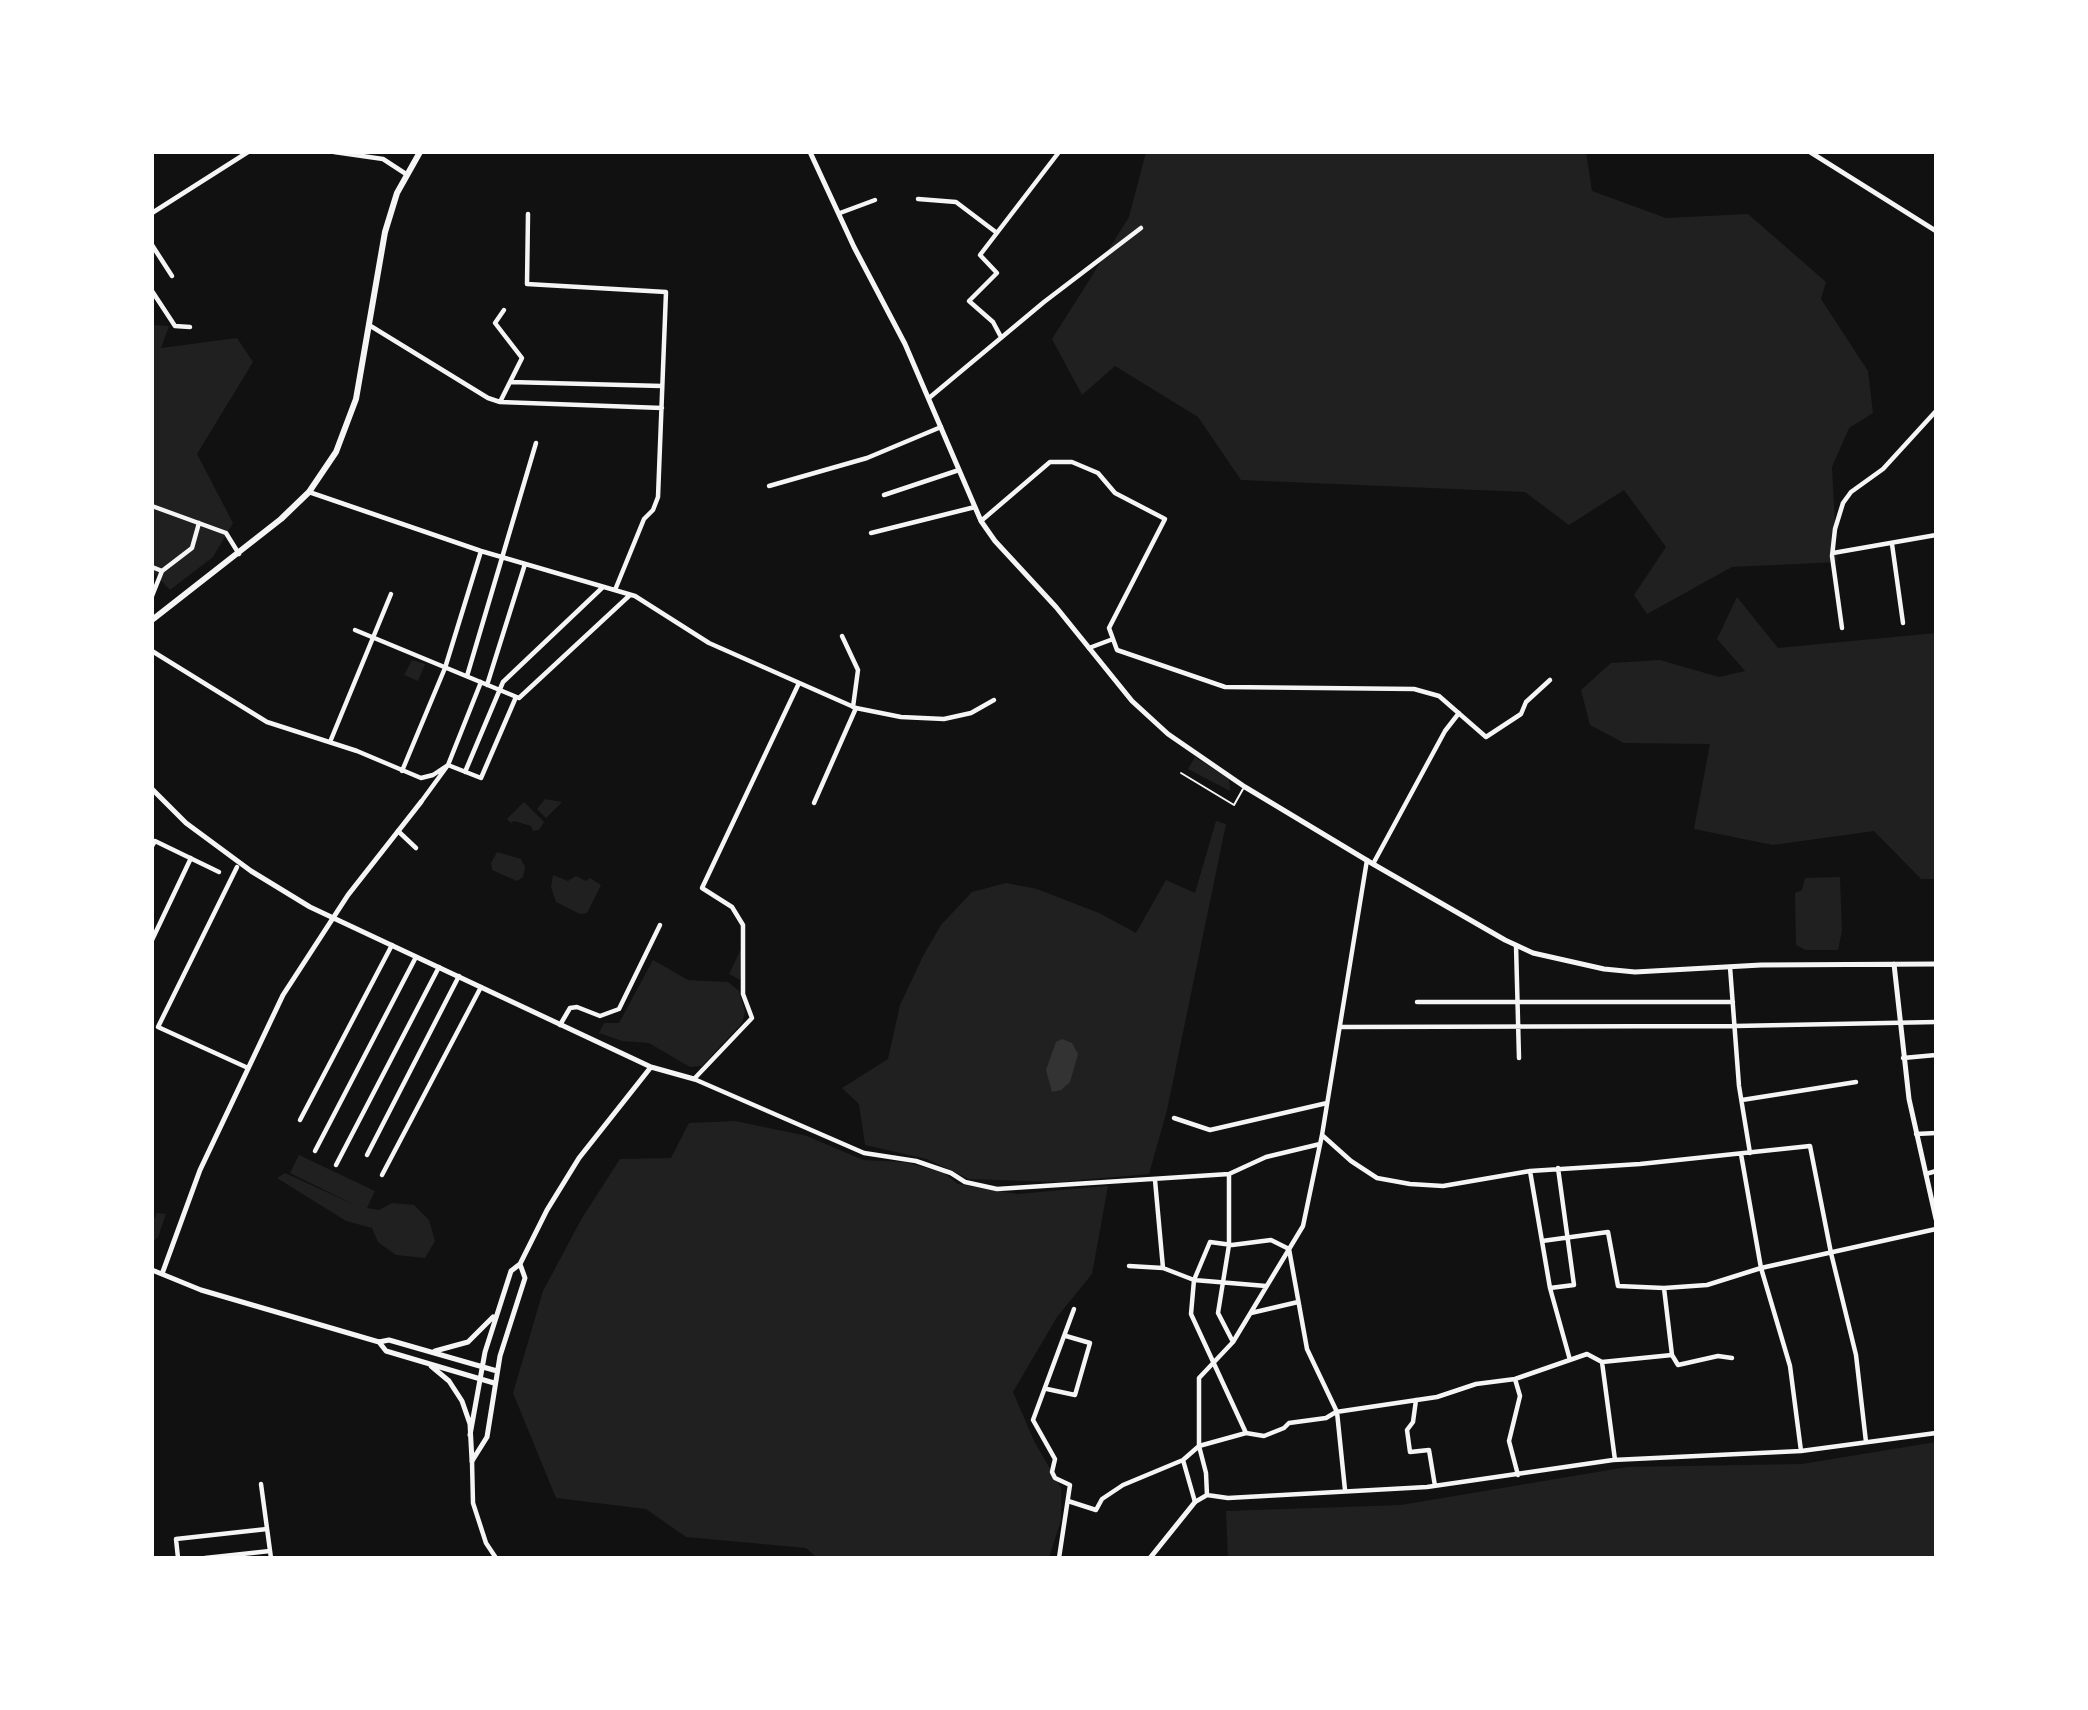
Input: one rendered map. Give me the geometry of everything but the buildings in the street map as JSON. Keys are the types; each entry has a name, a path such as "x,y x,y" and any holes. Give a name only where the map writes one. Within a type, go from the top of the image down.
{"main road":[{"path":"152,620 239,554 309,492 336,452 359,387 385,232 406,174 419,152"}],"street":[{"path":"152,214 248,152"},
{"path":"334,152 383,159 406,174"},
{"path":"810,152 929,398 981,521 995,541 1056,607 1150,720 1245,787 1370,862 1516,945 1553,959 1604,970 1635,972 1730,967 1936,964"},
{"path":"1001,337 993,322 969,301 997,273 980,255 1059,152"},
{"path":"1810,152 1936,231"},
{"path":"918,199 956,202 997,233"},
{"path":"840,213 875,200"},
{"path":"528,214 527,285 666,292 658,497 653,510 643,519 615,590"},
{"path":"929,398 1001,337 1141,228"},
{"path":"152,245 172,276"},
{"path":"152,290 175,326 190,327"},
{"path":"500,402 522,358 495,323 504,310"},
{"path":"369,325 488,398 500,402 662,408"},
{"path":"510,382 662,386"},
{"path":"1842,628 1833,553 1838,516 1846,497 1883,469 1936,411"},
{"path":"769,486 867,458 941,427"},
{"path":"467,676 536,443"},
{"path":"981,521 1050,462 1091,468 1105,478 1115,493 1165,519 1109,628 1116,650 1225,687 1414,689 1439,696 1486,737 1521,714 1526,702 1550,680"},
{"path":"884,495 959,470"},
{"path":"309,492 481,551 631,595 650,604 709,643 855,708 901,717 944,719 971,713 994,701"},
{"path":"152,506 226,533 239,554"},
{"path":"871,533 975,507"},
{"path":"152,596 162,571 192,548 199,523"},
{"path":"1833,553 1936,536"},
{"path":"1892,544 1903,623"},
{"path":"402,771 445,667 481,551"},
{"path":"162,1274 200,1170 283,995 332,917 448,765 484,683 525,564"},
{"path":"152,567 162,571"},
{"path":"465,772 503,681 604,586"},
{"path":"330,742 391,594"},
{"path":"355,630 519,698 631,595"},
{"path":"814,803 855,708 858,670 842,636"},
{"path":"1089,648 1113,639"},
{"path":"152,651 255,716 421,778 433,775 448,765"},
{"path":"694,1079 752,1018 743,994 743,925 733,907 702,888 799,683"},
{"path":"448,765 481,778 516,697"},
{"path":"1207,1495 1206,1473 1199,1446 1199,1378 1233,1342 1303,1226 1322,1136 1370,862 1445,730 1459,713"},
{"path":"152,789 186,823 251,871 332,917 651,1067 694,1079 864,1153 916,1161 981,1187 997,1189 1229,1174 1266,1157 1320,1144"},
{"path":"398,831 416,848"},
{"path":"154,843 219,872"},
{"path":"152,940 191,858"},
{"path":"237,867 158,1027 248,1068"},
{"path":"560,1025 570,1008 578,1007 600,1016 619,1009 660,925"},
{"path":"300,1120 392,944"},
{"path":"1516,945 1519,1058"},
{"path":"315,1151 416,956"},
{"path":"1894,964 1903,1058 1916,1134 1936,1219"},
{"path":"336,1165 439,967"},
{"path":"1730,967 1742,1100 1750,1153"},
{"path":"368,1154 459,976"},
{"path":"382,1175 481,987"},
{"path":"1417,1002 1733,1002"},
{"path":"1340,1027 1735,1026 1936,1022"},
{"path":"1903,1058 1936,1055"},
{"path":"470,1435 482,1367 511,1271 520,1264 547,1210 579,1158 651,1067"},
{"path":"1742,1100 1856,1082"},
{"path":"1174,1118 1210,1130 1327,1103"},
{"path":"1916,1134 1936,1133"},
{"path":"1322,1136 1351,1161 1377,1178 1443,1186 1530,1171 1810,1146 1831,1253 1856,1356 1866,1442"},
{"path":"1741,1154 1761,1268 1790,1366 1801,1451"},
{"path":"1550,1289 1574,1285 1558,1168"},
{"path":"1530,1171 1550,1289 1570,1360"},
{"path":"1926,1174 1936,1171"},
{"path":"1229,1174 1229,1245 1218,1313 1233,1342"},
{"path":"1155,1180 1163,1268"},
{"path":"1542,1241 1608,1233 1618,1286 1664,1288 1707,1285 1761,1268 1936,1229"},
{"path":"1246,1433 1191,1314 1194,1280 1210,1242 1229,1245 1271,1240 1289,1249"},
{"path":"1289,1249 1307,1349 1337,1412 1345,1490"},
{"path":"472,1461 487,1437 494,1383 525,1278 520,1264"},
{"path":"1129,1266 1163,1268 1194,1280 1266,1286"},
{"path":"152,1270 201,1290 379,1342 389,1340 497,1371"},
{"path":"1664,1288 1672,1355 1678,1365 1718,1356 1732,1357"},
{"path":"1250,1313 1298,1302"},
{"path":"425,1350 447,1350 468,1342 485,1328 499,1308"},
{"path":"1059,1558 1070,1485 1055,1478 1052,1472 1055,1459 1033,1420 1033,1412 1047,1389 1074,1309"},
{"path":"1047,1389 1075,1395 1090,1343 1066,1336"},
{"path":"379,1342 386,1350 494,1383"},
{"path":"1068,1501 1096,1510 1102,1499 1123,1485 1183,1460 1199,1446 1246,1433 1264,1436 1289,1423 1326,1418 1337,1412 1416,1400 1447,1394 1476,1384 1515,1379 1587,1354 1602,1362 1672,1355"},
{"path":"422,1361 441,1373 457,1390 467,1413 473,1503 486,1543 496,1558"},
{"path":"1602,1362 1615,1460"},
{"path":"1515,1379 1520,1396 1509,1441 1518,1475"},
{"path":"1416,1400 1413,1422 1407,1430 1410,1452 1429,1450 1435,1486"},
{"path":"1150,1558 1195,1502 1207,1495 1252,1497 1435,1486 1615,1460 1801,1451 1936,1433"},
{"path":"1183,1460 1195,1502"},
{"path":"205,1558 271,1555 261,1484"},
{"path":"178,1558 176,1539 267,1529"}],"lane":[{"path":"1181,774 1234,804 1245,787"}],"shaded area":[{"path":"1146,152 1586,152 1592,191 1666,218 1748,214 1826,282 1821,299 1868,371 1873,413 1849,428 1832,467 1837,562 1732,567 1647,614 1634,595 1666,547 1624,490 1569,525 1525,492 1241,480 1198,417 1115,366 1082,395 1052,339 1129,217"},
{"path":"152,325 169,326 161,348 237,338 253,362 197,454 233,523 213,557 170,590 152,571"},
{"path":"1737,597 1778,648 1936,633 1936,879 1921,879 1874,831 1773,845 1694,829 1710,744 1624,743 1590,725 1581,690 1611,663 1660,660 1719,677 1745,671 1717,639"},
{"path":"412,660 425,664 418,681 404,675"},
{"path":"1195,757 1229,779 1230,791 1188,769"},
{"path":"545,799 562,802 546,818 537,809"},
{"path":"524,802 544,822 539,830 533,831 531,826 514,821 511,823 507,819"},
{"path":"1216,821 1226,824 1167,1110 1149,1174 1057,1182 969,1179 927,1159 865,1145 859,1104 842,1088 888,1059 900,1005 923,956 941,925 972,892 1006,883 1037,889 1099,913 1136,933 1166,880 1195,893"},
{"path":"497,852 521,859 525,867 523,877 517,881 492,870 491,863"},
{"path":"553,875 568,881 576,876 586,881 590,878 601,885 587,913 580,914 556,902 551,887"},
{"path":"1840,877 1842,931 1838,950 1806,950 1796,945 1795,893 1802,890 1805,878"},
{"path":"741,949 742,970 740,980 729,974"},
{"path":"653,960 688,980 728,982 739,991 745,1012 742,1023 702,1066 690,1067 649,1043 622,1041 599,1033 604,1023 619,1023"},
{"path":"1062,1039 1072,1043 1078,1054 1070,1082 1061,1090 1052,1092 1046,1070 1056,1042"},
{"path":"735,1121 807,1136 863,1160 905,1162 944,1173 958,1184 1017,1194 1108,1186 1092,1274 1057,1317 1013,1392 1034,1441 1061,1488 1061,1520 1049,1558 817,1558 806,1548 686,1537 646,1509 556,1498 513,1393 543,1291 582,1218 620,1159 671,1158 689,1123"},
{"path":"299,1155 375,1191 367,1208 379,1210 392,1203 414,1205 429,1220 435,1241 425,1258 396,1255 378,1242 372,1228 346,1221 277,1178 285,1173 359,1207 290,1173"},
{"path":"157,1213 166,1214 158,1237 152,1242 152,1224"},
{"path":"1936,1442 1936,1558 1228,1558 1226,1511 1401,1505 1627,1467 1802,1464"}]}
